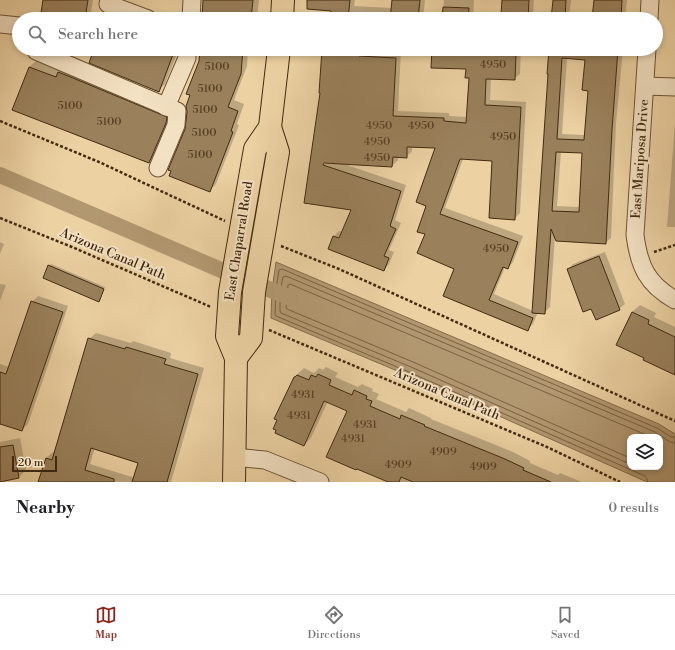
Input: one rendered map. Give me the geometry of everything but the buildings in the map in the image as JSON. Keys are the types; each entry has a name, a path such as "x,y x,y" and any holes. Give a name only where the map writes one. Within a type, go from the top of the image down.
{"main road":[{"path":"283,12 284,0"},
{"name":"East Chaparral Road","path":"236,358 258,326 254,292 278,152 270,127 278,56"},
{"name":"East Chaparral Road","path":"234,482 236,358 227,336 223,312 255,149 270,127"}],"street":[{"path":"109,0 108,4 129,12"},
{"path":"191,12 192,0"},
{"path":"649,12 650,0"},
{"path":"0,24 12,25"},
{"path":"48,56 177,111 176,125 158,168"},
{"path":"166,107 187,56"},
{"name":"East Mariposa Drive","path":"647,56 635,235 637,250 646,260 651,282 675,300"},
{"path":"645,86 675,88"},
{"path":"234,458 265,460 312,480"}],"path":[{"path":"0,121 99,162 239,235"},
{"name":"Arizona Canal Path","path":"0,218 72,246 223,312"},
{"path":"646,260 675,245"},
{"path":"262,246 339,269 675,421"},
{"name":"Arizona Canal Path","path":"258,326 547,447 620,482"}],"water":[{"path":"276,262 659,424 675,434 675,482 647,482 407,375 271,318 272,290"}],"waterway":[{"path":"0,175 221,270 291,298"}]}
